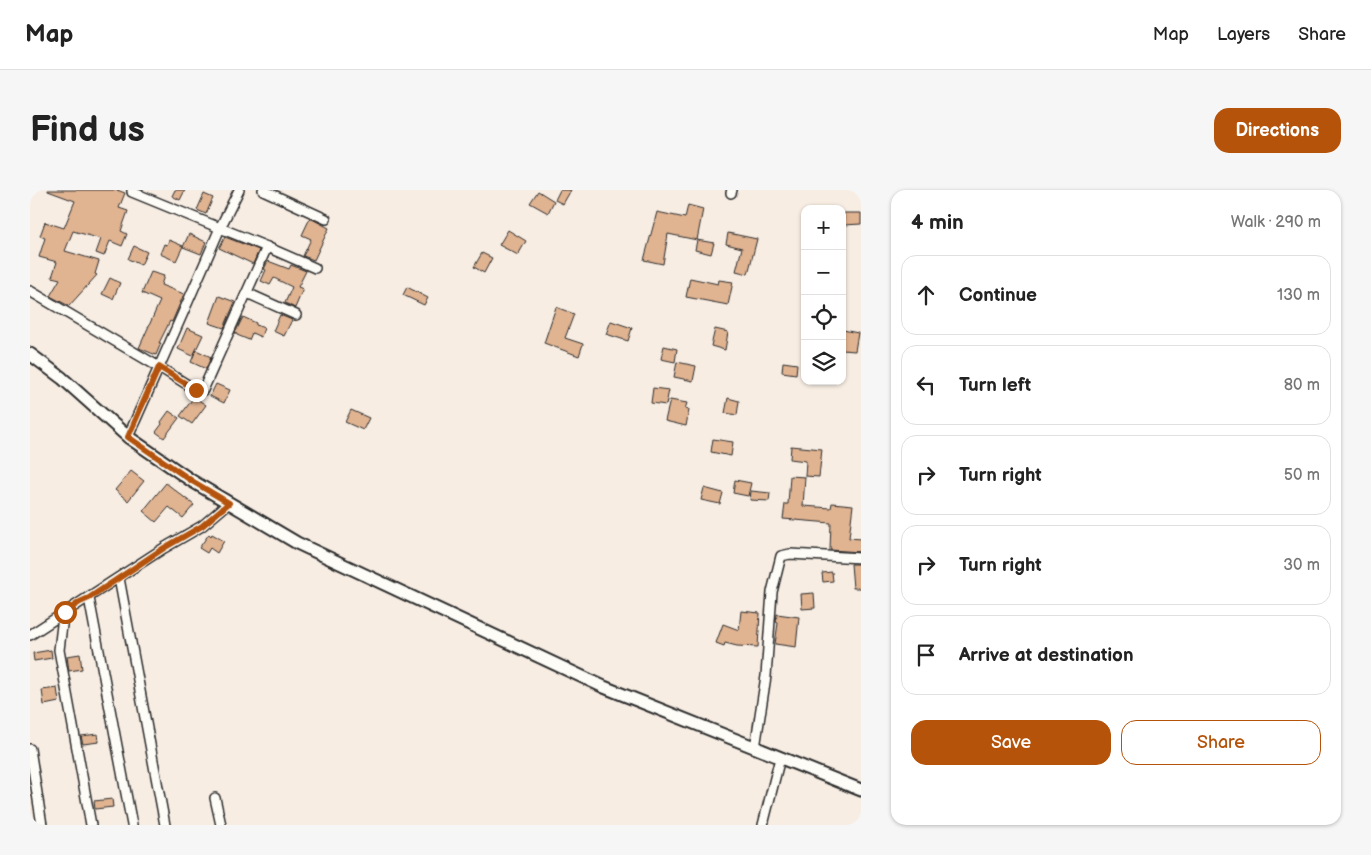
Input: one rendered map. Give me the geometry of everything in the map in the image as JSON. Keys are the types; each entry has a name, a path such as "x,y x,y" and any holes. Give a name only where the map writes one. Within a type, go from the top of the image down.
{"street":[{"path":"128,437 220,228 239,190"},
{"path":"263,190 326,219"},
{"path":"130,191 315,268"},
{"path":"30,291 196,390 203,390 268,247"},
{"path":"247,293 296,315"},
{"path":"30,354 62,378 128,437 192,481 297,543 604,687 861,790"},
{"path":"30,635 164,548 202,526 229,503"},
{"path":"755,748 766,676 772,592 781,556 790,554 861,558"},
{"path":"119,578 166,825"},
{"path":"89,598 132,825"},
{"path":"65,612 59,650 90,825"},
{"path":"30,749 42,825"},
{"path":"763,825 780,758"},
{"path":"215,798 221,825"}],"building":[{"path":"48,190 117,190 125,193 119,208 128,211 121,231 127,234 122,246 110,241 104,256 96,253 101,239 73,231 65,251 99,261 95,274 97,275 69,306 50,296 60,279 52,277 57,262 39,257 45,238 40,236 45,222 64,228 75,201"},
{"path":"175,190 185,190 180,200 172,196"},
{"path":"560,190 571,190 563,204 555,200"},
{"path":"538,191 554,201 548,213 530,203"},
{"path":"204,194 213,198 206,214 197,210"},
{"path":"688,205 703,209 697,240 668,234 663,264 644,260 657,212 685,218"},
{"path":"846,213 861,213 861,224 846,225"},
{"path":"310,218 329,228 314,260 303,256 311,239 302,235"},
{"path":"508,230 526,241 518,255 499,245"},
{"path":"728,233 757,239 748,274 736,271 742,248 726,244"},
{"path":"189,234 206,242 201,254 183,247"},
{"path":"225,237 259,250 253,264 219,248"},
{"path":"169,240 183,246 176,261 160,254 164,244 167,245"},
{"path":"697,240 714,243 711,254 695,250"},
{"path":"134,246 147,252 141,265 128,259"},
{"path":"482,253 492,258 484,273 474,267"},
{"path":"268,261 289,269 291,265 306,271 298,287 303,289 295,308 285,303 292,287 274,278 270,285 261,281"},
{"path":"151,272 164,276 161,285 184,294 172,322 170,321 159,343 161,343 156,355 139,348 160,301 142,293"},
{"path":"110,278 120,283 113,299 102,294"},
{"path":"690,278 718,284 719,280 733,282 728,305 686,297"},
{"path":"407,287 428,298 424,305 403,295"},
{"path":"219,296 235,302 224,328 209,323"},
{"path":"556,307 574,314 565,338 583,344 579,356 544,343"},
{"path":"280,315 292,320 284,336 273,331"},
{"path":"243,317 264,328 261,337 252,333 249,340 235,333"},
{"path":"611,321 632,328 628,341 606,334"},
{"path":"187,328 203,335 193,356 178,349"},
{"path":"715,329 728,332 725,350 711,346"},
{"path":"846,331 858,333 855,351 846,350"},
{"path":"664,346 677,349 675,362 661,359"},
{"path":"196,350 211,357 206,369 191,362"},
{"path":"677,362 696,366 693,381 674,377"},
{"path":"783,362 797,364 796,374 782,372"},
{"path":"216,384 230,390 224,403 210,396"},
{"path":"653,388 669,390 666,405 651,403"},
{"path":"194,397 206,405 192,424 180,416"},
{"path":"728,398 739,401 737,415 725,413"},
{"path":"670,400 687,403 685,409 689,410 686,426 665,421"},
{"path":"351,410 369,418 363,430 345,422"},
{"path":"169,411 179,418 164,438 156,432"},
{"path":"713,439 733,442 731,456 711,452"},
{"path":"791,446 822,449 819,477 805,476 806,461 790,459"},
{"path":"131,471 144,481 128,501 115,490"},
{"path":"790,476 805,477 803,506 831,508 832,503 853,505 849,538 861,539 861,552 830,550 831,523 783,519 785,504 788,504"},
{"path":"735,480 751,483 748,496 733,493"},
{"path":"166,483 194,505 183,518 169,507 156,522 143,511"},
{"path":"704,488 723,493 720,504 701,500"},
{"path":"751,491 770,493 769,501 750,500"},
{"path":"209,534 224,541 217,553 210,548 207,553 199,548"},
{"path":"851,564 861,564 861,588 853,588"},
{"path":"832,572 833,581 823,582 822,573"},
{"path":"814,593 815,608 802,609 801,594"},
{"path":"741,611 760,613 758,647 737,646 725,643 724,646 716,643 723,624 739,630"},
{"path":"777,614 799,617 796,647 775,644 778,623 776,622"},
{"path":"51,650 52,658 34,661 33,653"},
{"path":"80,654 82,669 69,671 67,656"},
{"path":"57,688 59,702 44,705 42,690"},
{"path":"98,734 99,742 83,744 81,736"},
{"path":"112,799 113,807 95,809 94,801"}],"route":[{"path":"65,612 164,548 202,526 229,503 192,481 128,437 159,367 196,390"}]}
